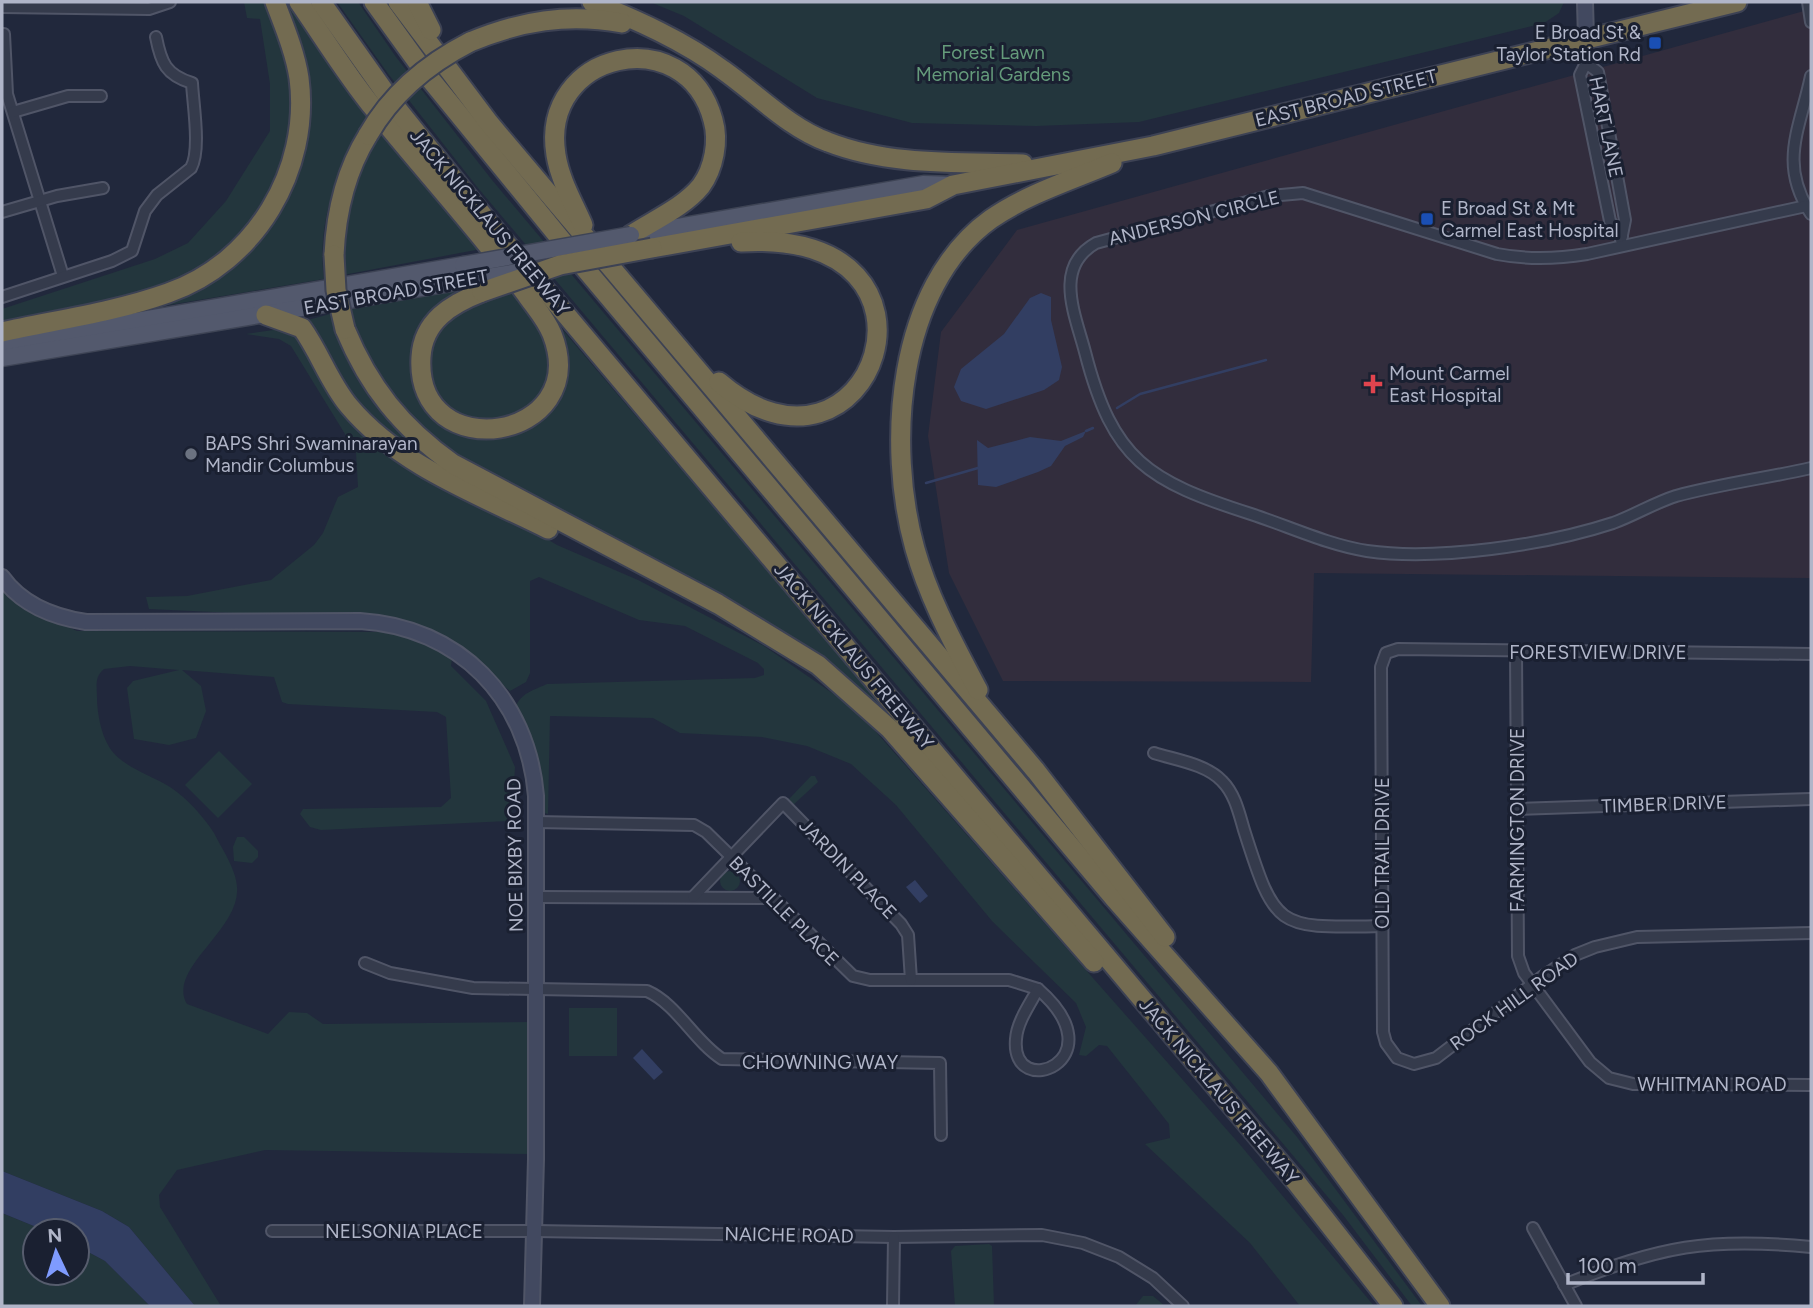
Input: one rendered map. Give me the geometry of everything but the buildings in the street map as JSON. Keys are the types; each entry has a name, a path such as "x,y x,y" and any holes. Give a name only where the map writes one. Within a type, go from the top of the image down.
{"highway":[{"path":"2,332 168,293 217,269 258,229 289,171 299,131 299,77 275,2"},
{"name":"EAST BROAD STREET","path":"299,2 373,108 523,290 551,332 557,363 549,395 531,415 502,430 471,428 445,414 430,396 421,372 424,339 431,325 478,285 560,265 926,199 953,186 1153,146 1737,2"},
{"name":"JACK NICKLAUS FREEWAY","path":"321,2 394,105 488,222 1336,1231 1393,1306"},
{"path":"374,2 426,74 572,253 1114,898 1269,1073"},
{"path":"398,2 457,80 594,248 1079,825 1269,1073 1440,1306"},
{"path":"417,2 457,80"},
{"path":"592,2 698,53 780,114 827,142 873,154 923,161 1059,165"},
{"path":"670,38 625,23 563,18 522,23 470,42 431,64 411,80 387,106 368,135 349,173 340,203 334,255 337,290 345,329 360,366 382,400 432,449 453,464 771,633 839,682 890,729 920,762 1114,985 1183,1049"},
{"path":"594,248 560,173 554,142 556,120 564,98 578,80 611,61 643,58 674,67 700,91 710,108 716,146 708,173 692,196 631,235"},
{"path":"995,722 933,600 909,521 901,463 902,414 920,321 936,281 960,248 990,220 1023,201 1153,146"},
{"path":"652,248 752,241 807,247 840,261 858,277 874,305 878,326 875,358 859,386 836,405 799,417 766,412 738,398 670,337"},
{"path":"266,315 302,328 349,406 382,439 407,458 556,534 626,555"}],"main road":[{"name":"EAST BROAD STREET","path":"2,344 924,184 953,186"},
{"name":"EAST BROAD STREET","path":"2,358 266,315 478,285"}],"street":[{"path":"2,7 149,9 170,2"},
{"path":"1586,2 1586,39"},
{"path":"1808,2 1811,22"},
{"path":"4,34 7,94 63,276"},
{"path":"2,297 112,261 132,251 145,211 157,195 195,162 192,83 169,73 161,64 156,37"},
{"name":"HART LANE","path":"1586,39 1586,64 1580,75 1610,221 1621,241"},
{"name":"HART LANE","path":"1586,64 1598,72 1625,220 1621,241"},
{"path":"1808,210 1796,184 1793,149 1811,76"},
{"path":"13,112 68,96 101,96"},
{"path":"2,212 103,188"},
{"name":"ANDERSON CIRCLE","path":"1808,210 1621,241 1555,259 1510,257 1318,196 1295,193 1269,197 1096,243 1075,260 1069,282 1089,369 1106,416 1129,452 1149,472 1194,495 1364,551 1437,553 1576,534 1616,522 1674,497 1811,468"},
{"name":"NOE BIXBY ROAD","path":"2,577 18,594 39,608 86,622 360,621 385,624 427,636 473,665 496,688 513,714 531,762 536,821 535,1231 532,1306"},
{"name":"FORESTVIEW DRIVE","path":"1386,653 1398,649 1811,654"},
{"name":"FARMINGTON DRIVE","path":"1516,651 1518,957 1532,984"},
{"name":"OLD TRAIL DRIVE","path":"1386,653 1381,667 1383,1032 1391,1051"},
{"path":"1154,753 1209,771 1227,786 1236,803 1263,891 1284,916 1315,927 1383,926"},
{"name":"TIMBER DRIVE","path":"1517,809 1811,799"},
{"name":"JARDIN PLACE","path":"732,858 783,803 901,924 908,935 911,980"},
{"name":"BASTILLE PLACE","path":"536,821 694,825 706,832 853,976 870,981 1009,980 1038,989"},
{"path":"693,897 732,858"},
{"path":"536,897 772,898"},
{"name":"ROCK HILL ROAD","path":"1391,1051 1397,1058 1414,1064 1436,1058 1532,984 1575,955 1615,940 1660,936 1811,933"},
{"name":"CHOWNING WAY","path":"365,963 390,973 472,988 647,991 664,1003 709,1051 722,1059 940,1063 941,1135"},
{"name":"WHITMAN ROAD","path":"1532,984 1590,1062 1609,1078 1633,1084 1811,1085"},
{"path":"1038,989 1062,1013 1069,1037 1062,1062 1050,1070 1036,1071 1020,1059 1016,1039 1038,989"},
{"path":"1533,1228 1576,1306"},
{"name":"NELSONIA PLACE","path":"272,1231 535,1231"},
{"name":"NAICHE ROAD","path":"535,1231 894,1237 1042,1235 1083,1243 1119,1257 1153,1278 1183,1306"},
{"path":"893,1306 894,1237"},
{"path":"1564,1284 1647,1254 1702,1244 1753,1242 1811,1247"}],"shaded area":[{"name":"Mount Carmel East Hospital","path":"1811,9 1811,578 1314,573 1311,682 1003,681 949,573 928,436 941,332 1017,230"}],"green space":[{"path":"244,2 270,2 292,80 292,138 260,217 217,261 156,292 2,326 2,309 155,259 188,243 226,201 270,131 270,84 260,19 247,18"},
{"path":"279,2 291,2 369,114 348,152 332,193 323,236 324,279 103,316 228,265 302,141"},
{"path":"337,2 358,2 396,57 492,180 1297,1137 1422,1306 1412,1306 1343,1215 478,188 389,75"},
{"name":"Forest Lawn Memorial Gardens","path":"650,2 1564,2 1559,13 1544,23 1139,122 1036,126 912,123 817,98 684,16"},
{"path":"380,129 481,249 343,275 344,235 351,199"},
{"path":"513,289 535,316 544,334 548,365 541,390 526,408 505,418 482,420 459,414 441,399 429,373 429,357 435,330 471,301"},
{"path":"461,290 415,365 464,431 545,408 557,326 561,328 902,729 867,699 445,451 373,377 348,310"},
{"path":"330,314 347,359 371,400 401,435 439,465 416,457 354,403 304,321"},
{"path":"287,328 294,330 339,401 505,514 557,545 638,580 764,646 835,695 869,724 1242,1147 1374,1306 1300,1306 1250,1243 1145,1144 1170,1138 1169,1124 1107,1046 1099,1045 1086,1056 1079,1055 1086,1027 1076,1003 992,921 896,805 851,764 807,746 762,737 680,733 653,718 550,716 548,814 542,812 538,765 529,733 516,707 524,695 547,684 755,678 764,675 764,669 758,663 685,626 639,620 539,577 530,581 530,673 526,682 510,691 448,641 302,616 149,609 146,597 187,596 271,580 314,545 323,533 338,497 358,487 356,452 291,346 279,339 246,334"},
{"path":"2,589 20,605 77,631 388,632 423,642 452,658 451,666 486,701 515,767 512,816 508,821 321,830 310,827 300,814 303,809 441,807 451,798 446,717 437,712 288,704 282,702 274,677 182,670 201,686 206,711 196,738 169,745 134,739 127,688 133,681 179,670 130,666 104,669 97,679 97,704 101,729 113,752 127,764 170,787 200,814 214,833 234,873 237,887 235,903 228,918 187,977 183,991 187,1004 268,1034 289,1012 307,1013 323,1024 530,1022 530,1154 265,1150 177,1170 159,1195 160,1207 221,1306 195,1306 129,1227 102,1211 2,1171"},
{"path":"219,751 252,784 218,818 185,785"},
{"path":"811,776 815,776 818,782 792,806 789,799"},
{"path":"237,837 244,837 258,851 258,857 252,863 234,861 233,847"},
{"path":"726,871 734,871 740,881 734,891 726,891 720,885 720,877"},
{"path":"569,1008 617,1008 617,1056 569,1056"},
{"path":"2,1213 21,1221 21,1287 91,1287 91,1254 105,1261 150,1306 2,1306"},
{"path":"955,1246 992,1246 994,1306 955,1306 951,1251"},
{"path":"1143,1296 1153,1296 1165,1306 1135,1306"}],"water":[{"path":"1041,293 1051,297 1051,320 1062,367 1059,380 1044,390 986,409 961,401 954,387 961,369 1004,334 1030,298"},
{"path":"1086,431 1083,437 1065,446 1051,466 996,487 978,485 977,440 988,448 1030,437 1061,441"},
{"path":"915,880 928,896 920,903 906,887"},
{"path":"642,1049 663,1072 654,1080 633,1058"},
{"path":"2,1171 102,1211 129,1227 195,1306 150,1306 105,1261 91,1254 91,1217 21,1217 21,1221 2,1213"}],"waterway":[{"path":"1117,408 1140,394 1266,360"},
{"path":"1086,431 1093,428"},
{"path":"926,483 978,468"}],"place":[{"name":"E Broad St & Taylor Station Rd","path":"1655,43"},
{"name":"E Broad St & Mt Carmel East Hospital","path":"1427,219"},
{"name":"Mount Carmel East Hospital","path":"1373,384"},
{"name":"BAPS Shri Swaminarayan Mandir Columbus","path":"191,454"}]}
